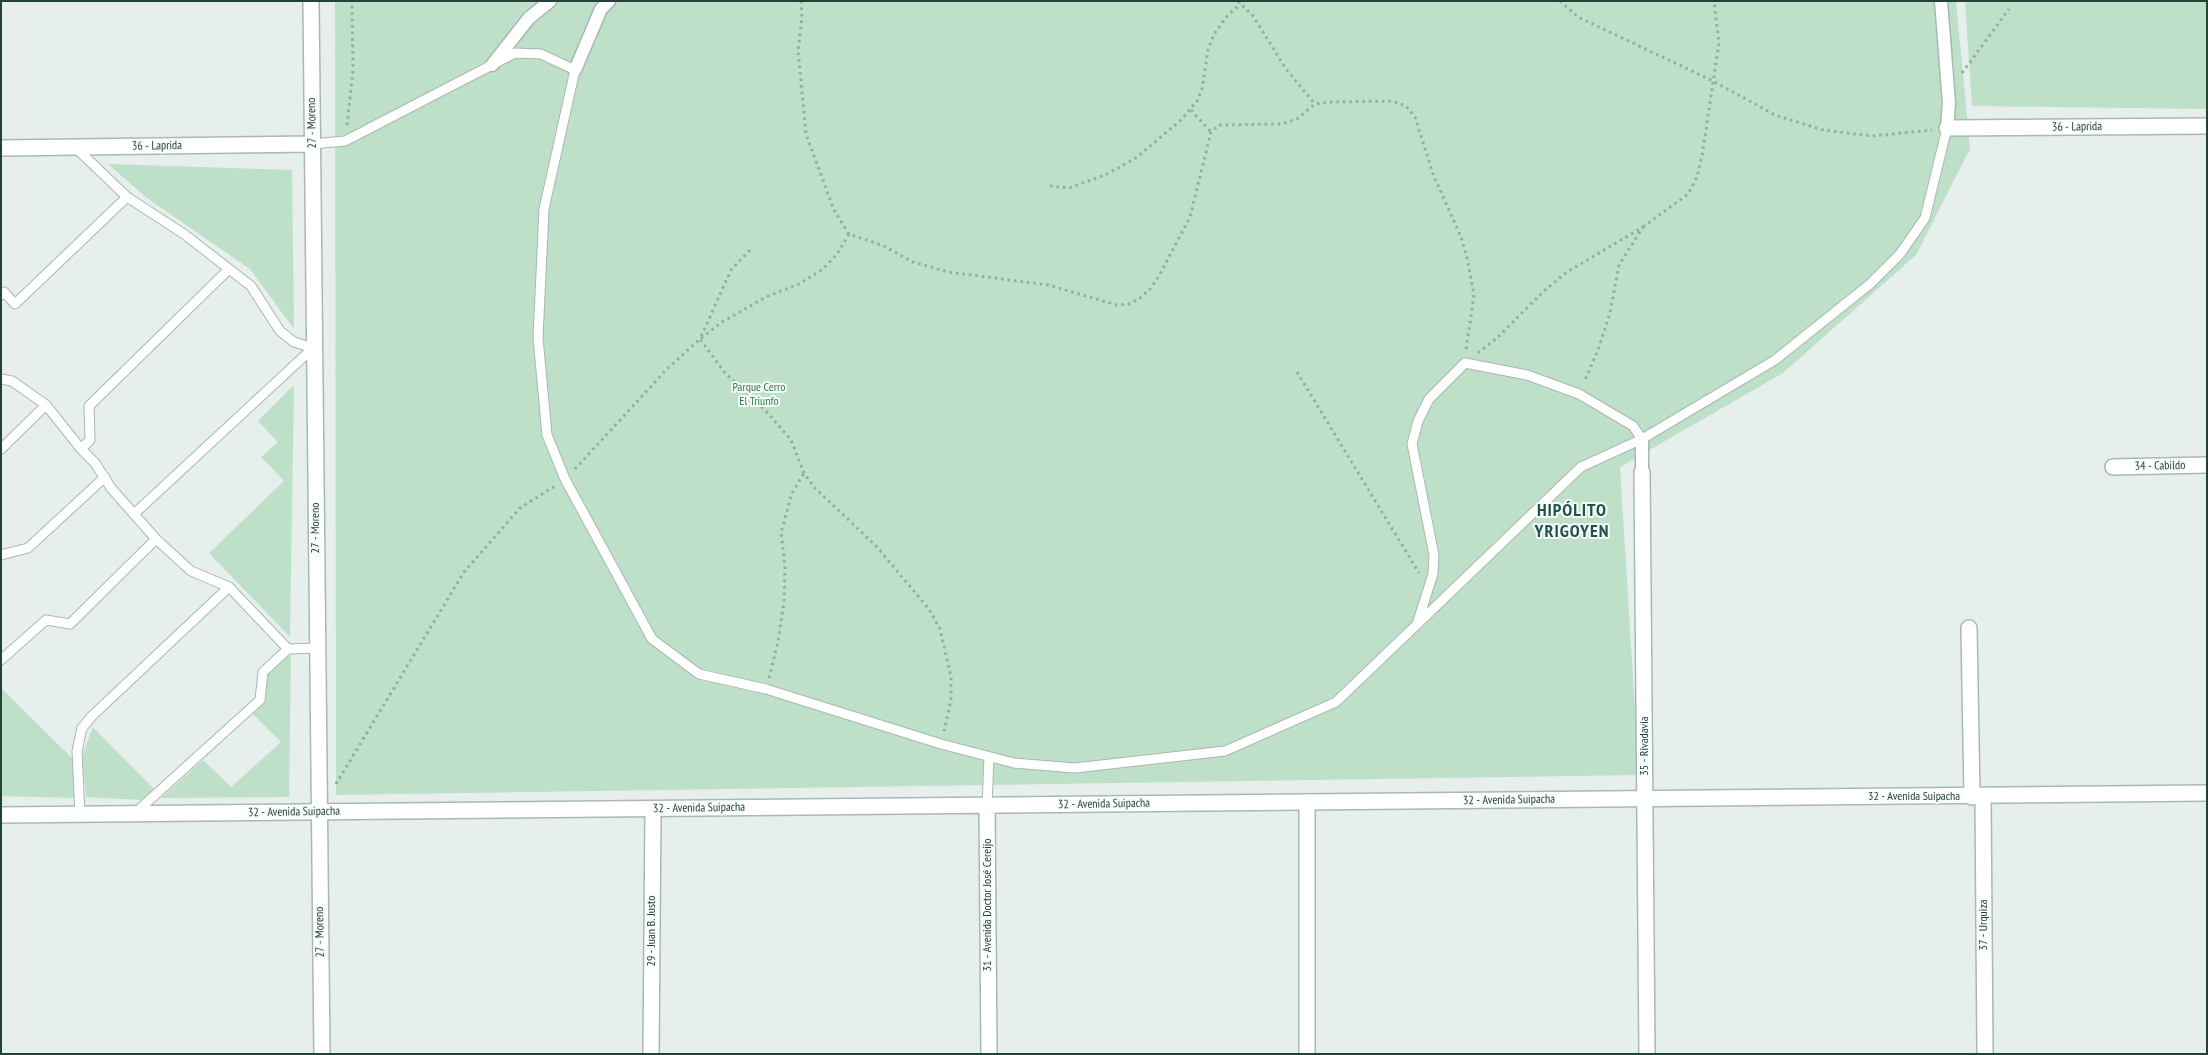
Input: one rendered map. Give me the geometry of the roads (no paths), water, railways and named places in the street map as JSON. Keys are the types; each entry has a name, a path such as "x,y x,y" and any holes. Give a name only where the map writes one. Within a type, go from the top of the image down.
{"street":[{"name":"27 - Moreno","path":"311,1 316,648 322,1054"},
{"path":"492,65 529,18 550,1"},
{"path":"575,70 601,9 609,1"},
{"path":"1941,1 1949,103 1947,128"},
{"name":"36 - Laprida","path":"1947,128 2207,126"},
{"name":"36 - Laprida","path":"1,148 312,144"},
{"name":"35 - Rivadavia","path":"1642,439 1647,1054"},
{"name":"34 - Cabildo","path":"2113,467 2207,465"},
{"name":"37 - Urquiza","path":"1969,628 1978,797 1984,1054"},
{"name":"32 - Avenida Suipacha","path":"1,816 1645,798 1978,797 2207,793"},
{"path":"1307,802 1307,1054"},
{"name":"31 - Avenida Doctor José Cereijo","path":"987,806 989,1054"},
{"name":"29 - Juan B. Justo","path":"651,1054 653,809"}],"lane":[{"path":"312,144 345,141 515,52 541,54 575,70 544,209 538,338 547,435 565,479 652,639 699,674 766,689 941,744 1014,764 1075,768 1225,751 1336,702 1580,467 1642,439 1776,360 1870,284 1900,254 1924,218 1947,128"},
{"path":"76,147 127,197 184,234 251,286 280,331 294,342 313,348 134,514"},
{"path":"2,292 15,304 127,197"},
{"path":"81,449 90,440 89,406 228,270"},
{"path":"1417,623 1434,574 1432,538 1414,463 1412,444 1418,421 1429,399 1464,363 1527,375 1579,394 1633,426 1642,439"},
{"path":"1,379 12,381 46,405 105,477 111,488 156,538 191,571 229,587 288,648"},
{"path":"1,449 46,405"},
{"path":"1,555 28,548 105,477"},
{"path":"1,660 46,620 70,624 156,538"},
{"path":"80,815 77,751 82,728 92,716 229,587"},
{"path":"134,814 260,700 263,672 288,648 316,648"},
{"name":"31 - Avenida Doctor José Cereijo","path":"987,806 989,757"}],"district":[{"name":"HIPÓLITO YRIGOYEN","path":"1572,521"}],"park label":[{"name":"Parque Cerro El Triunfo","path":"759,395"}]}
